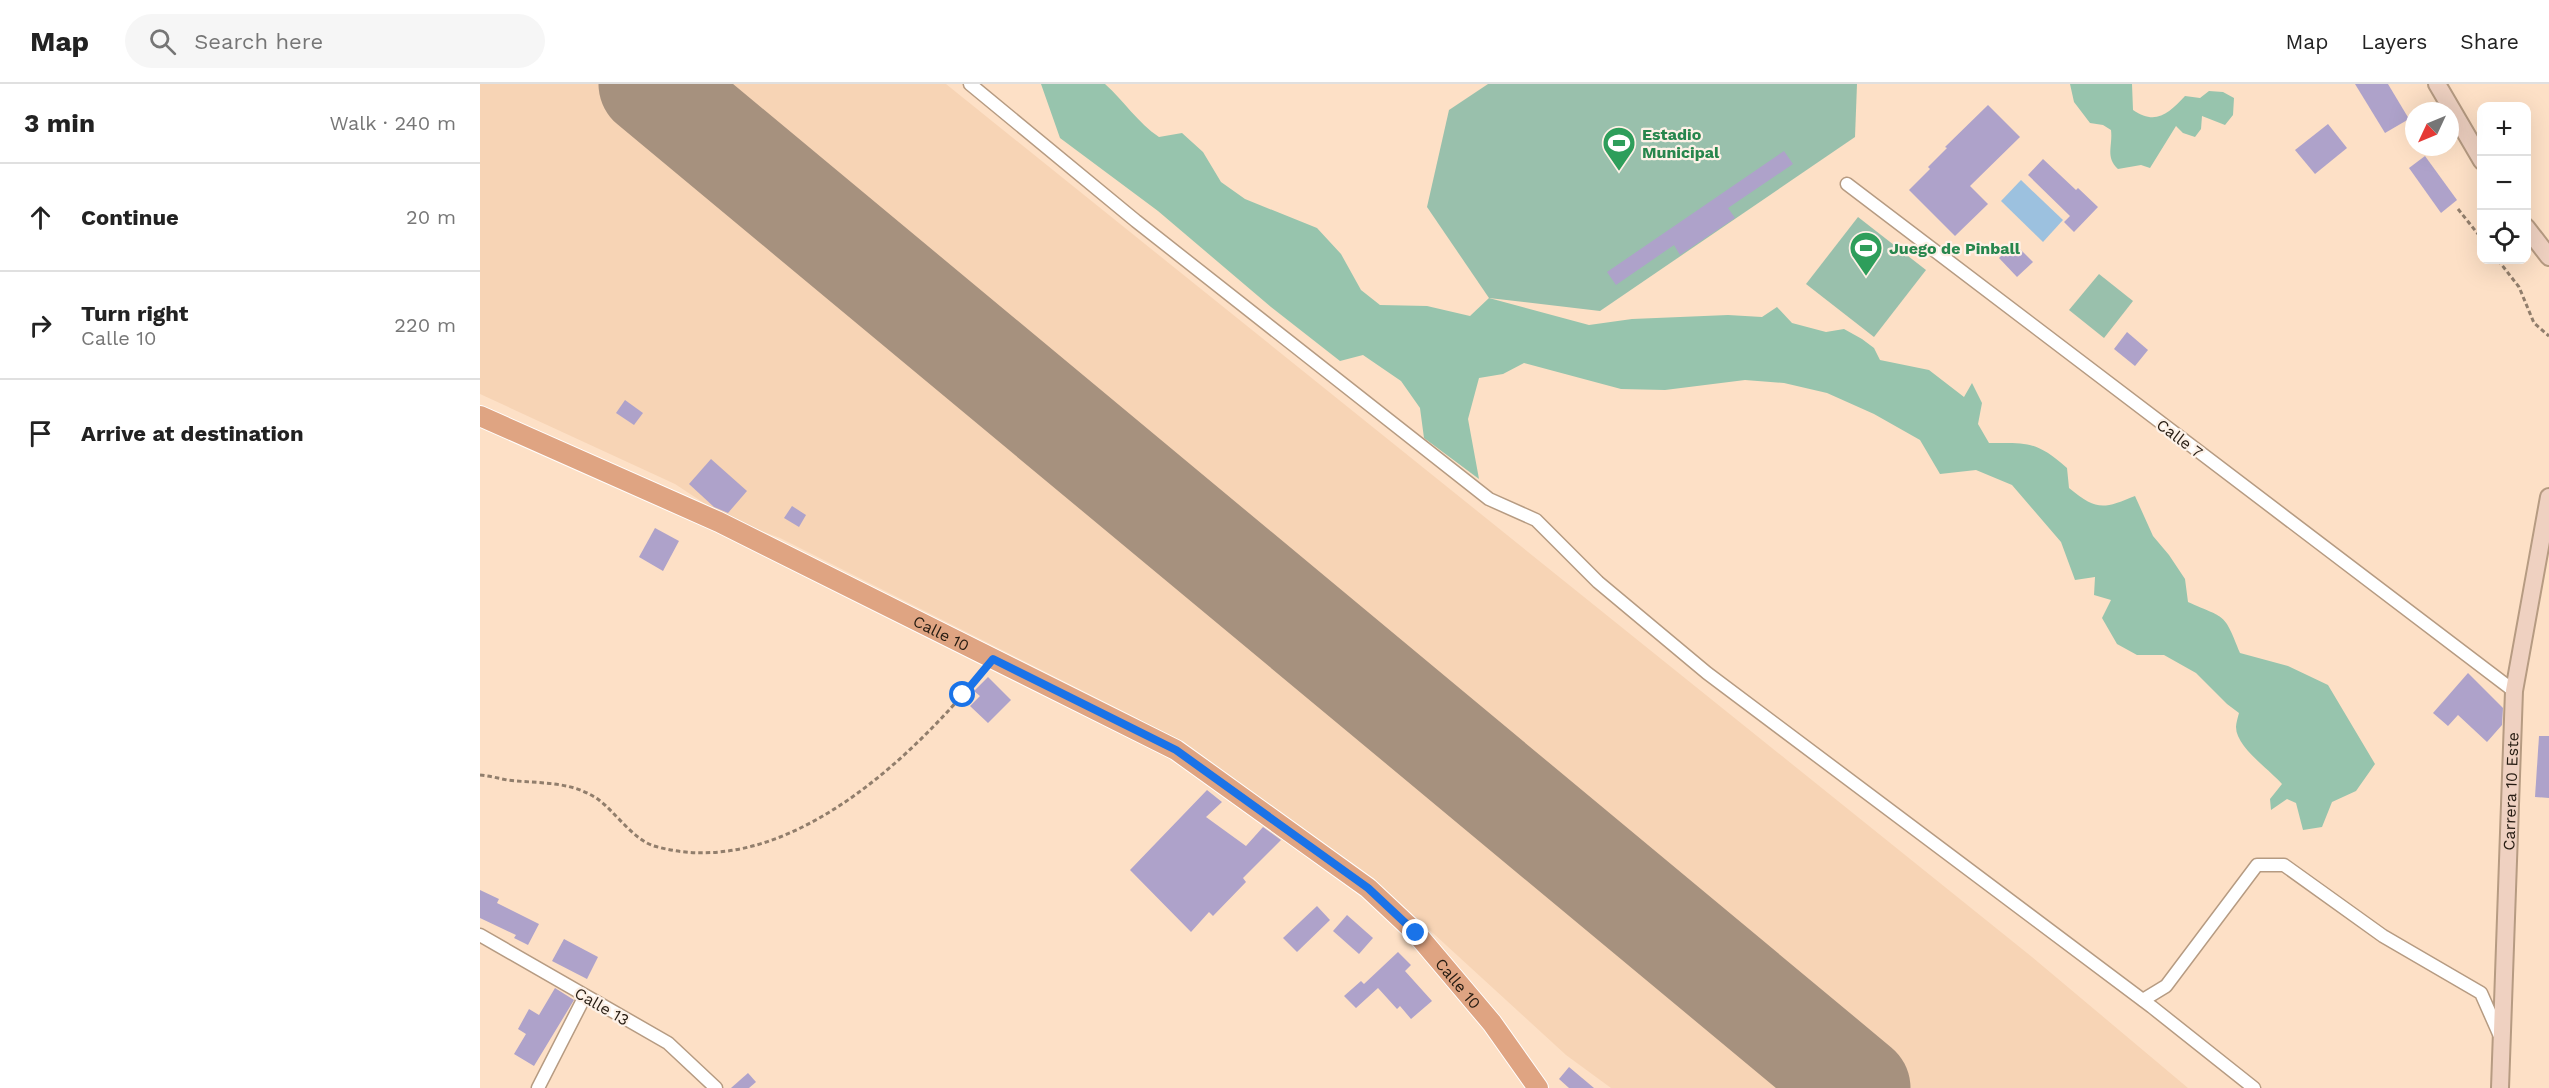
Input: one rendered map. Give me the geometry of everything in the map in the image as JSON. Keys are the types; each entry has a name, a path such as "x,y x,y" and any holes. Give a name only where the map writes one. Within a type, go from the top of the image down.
{"main road":[{"name":"Calle 10","path":"480,416 719,522 1176,750 1368,888 1416,933 1492,1023 1538,1088"}],"street":[{"path":"970,84 1136,221 1489,499 1536,520 1598,582 1707,673 2143,1000 2254,1088"},
{"path":"2437,84 2478,156"},
{"name":"Calle 7","path":"1847,184 2514,691"},
{"path":"2531,234 2549,257"},
{"name":"Carrera 10 Este","path":"2500,1088 2514,691 2549,498"},
{"path":"2143,1000 2166,986 2257,865 2284,864 2383,936 2481,993 2503,1043"},
{"name":"Calle 13","path":"480,935 668,1043 716,1088"},
{"path":"538,1088 585,996"}],"path":[{"path":"2458,209 2477,234"},
{"path":"2501,264 2519,287 2534,323 2549,336"},
{"path":"480,775 574,786 599,801 652,846 694,853 730,852 770,840 798,828 827,815 856,796 926,734 993,659"}],"shaded area":[{"path":"480,84 946,84 2032,957 2188,1088 1611,1088 1566,1055 1375,880 1137,718 780,538 725,517 675,484 480,394"}],"green space":[{"path":"1041,84 1105,84 1144,125 1159,137 1182,133 1203,152 1221,182 1245,199 1317,228 1341,254 1361,290 1380,305 1427,306 1470,316 1489,298 1589,325 1632,319 1728,315 1762,317 1777,307 1792,323 1826,332 1844,329 1874,348 1880,360 1929,370 1964,397 1972,383 1982,403 1978,424 1989,443 2014,443 2039,448 2067,468 2069,488 2094,504 2107,505 2135,496 2153,536 2185,579 2188,602 2222,618 2227,623 2240,653 2288,666 2328,685 2375,764 2356,791 2332,802 2322,827 2303,830 2296,803 2287,799 2271,810 2270,799 2282,784 2241,742 2236,727 2239,713 2196,673 2164,655 2137,655 2117,644 2102,618 2111,600 2094,595 2095,577 2075,580 2061,542 2012,485 1976,470 1940,474 1920,440 1874,414 1827,393 1784,383 1745,380 1665,390 1621,389 1524,363 1503,374 1479,378 1468,419 1479,479 1424,438 1420,408 1401,381 1363,355 1340,361 1271,307 1158,211 1060,138"},
{"name":"Estadio Municipal","path":"1488,84 1857,84 1855,137 1600,311 1489,298 1427,207 1449,110"},
{"path":"2070,84 2132,84 2133,110 2149,117 2168,112 2185,96 2200,98 2209,91 2223,92 2234,98 2233,115 2225,125 2202,116 2201,129 2195,137 2183,133 2176,126 2150,168 2141,165 2118,169 2111,156 2111,130 2103,125 2090,123 2074,102"},
{"name":"Juego de Pinball","path":"1858,217 1926,270 1874,337 1806,284"},
{"path":"2099,274 2133,301 2104,338 2069,310"}],"water":[{"path":"2021,180 2063,220 2043,242 2001,201"}],"building":[{"path":"2355,84 2388,84 2405,112 2405,121 2385,133"},
{"path":"1988,105 2020,137 1970,186 1988,204 1955,236 1909,190 1930,169 1928,167 1947,148 1945,147"},
{"path":"2328,124 2347,148 2315,174 2295,150"},
{"path":"1784,151 1793,164 1728,208 1735,218 1680,255 1674,245 1616,285 1607,272"},
{"path":"2425,156 2457,200 2441,213 2409,168"},
{"path":"2043,159 2098,207 2074,232 2064,222 2070,216 2028,175"},
{"path":"2014,243 2033,262 2017,277 1999,258"},
{"path":"2127,332 2148,350 2135,366 2114,349"},
{"path":"625,400 643,413 634,425 616,413"},
{"path":"711,459 747,491 728,513 714,507 689,484"},
{"path":"792,506 806,515 799,527 784,518"},
{"path":"655,528 679,541 663,571 639,557"},
{"path":"2468,673 2503,708 2502,725 2487,742 2458,715 2448,726 2433,713"},
{"path":"988,677 1011,700 988,723 970,706 980,696 974,691"},
{"path":"2539,736 2549,736 2549,798 2535,797"},
{"path":"1207,790 1222,802 1206,817 1246,846 1263,827 1281,840 1243,878 1246,882 1213,916 1209,912 1191,932 1130,870"},
{"path":"480,890 499,899 497,903 539,924 528,945 514,938 516,935 480,918"},
{"path":"1317,906 1330,920 1297,952 1283,938"},
{"path":"1347,915 1373,938 1359,954 1333,931"},
{"path":"564,939 598,957 587,979 552,961"},
{"path":"1398,952 1411,965 1405,971 1432,1001 1411,1019 1400,1006 1397,1009 1378,988 1356,1008 1344,996 1361,981 1364,984"},
{"path":"555,988 574,1000 534,1066 514,1054 526,1034 518,1029 529,1009 539,1015"},
{"path":"1569,1067 1594,1088 1569,1088 1559,1079"},
{"path":"748,1073 756,1082 749,1088 731,1088"}],"runway":[{"path":"651,84 1858,1088"}],"place":[{"name":"Estadio Municipal","path":"1619,172"},
{"name":"Juego de Pinball","path":"1866,277"}],"route":[{"path":"963,695 993,659 1176,750 1368,888 1416,933"}]}
